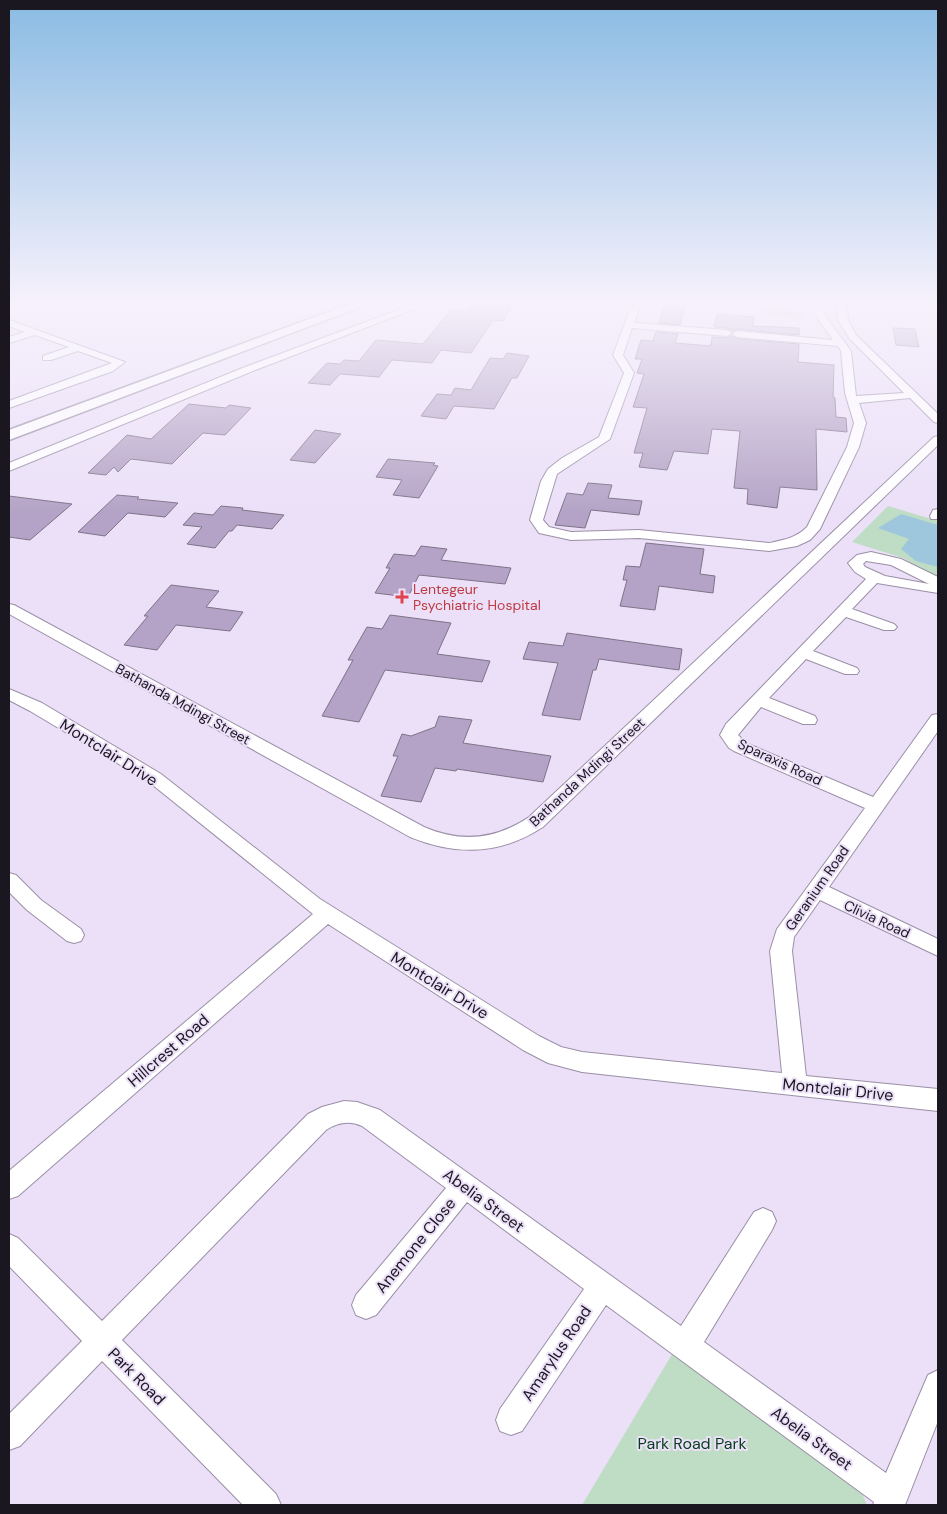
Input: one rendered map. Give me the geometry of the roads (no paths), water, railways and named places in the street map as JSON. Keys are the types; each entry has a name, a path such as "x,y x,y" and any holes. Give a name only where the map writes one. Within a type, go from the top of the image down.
{"main road":[{"path":"9,435 180,372"}],"street":[{"path":"9,406 100,372"},
{"path":"9,467 243,372"},
{"path":"628,372 612,425 604,439 557,467 547,481 536,520 540,526 550,532 571,536 639,534 758,546 779,546 800,540 813,529 860,431 860,424 850,393 848,372"},
{"path":"888,372 938,420"},
{"path":"853,400 912,395"},
{"name":"Bathanda Mdingi Street","path":"9,608 416,832 443,842 473,845 488,844 515,836 536,822 938,439"},
{"path":"938,583 912,569 882,558 866,556 856,561 858,569 875,577 898,584 938,589"},
{"name":"Sparaxis Road","path":"875,577 730,732 735,744 876,805"},
{"path":"843,611 889,627"},
{"path":"803,653 851,671"},
{"name":"Montclair Drive","path":"9,694 36,707 155,778 327,913 530,1042 556,1056 582,1062 938,1100"},
{"path":"759,700 809,720"},
{"name":"Geranium Road","path":"795,1084 782,942 788,927 938,719"},
{"path":"9,880 34,905 74,935"},
{"name":"Clivia Road","path":"815,889 938,948"},
{"name":"Hillcrest Road","path":"9,1187 327,913"},
{"name":"Abelia Street","path":"9,1435 317,1122 326,1116 347,1111 364,1114 684,1346 890,1501"},
{"name":"Anemone Close","path":"366,1305 464,1186"},
{"path":"684,1346 763,1221"},
{"name":"Park Road","path":"9,1247 265,1505"},
{"name":"Amarylus Road","path":"511,1420 602,1286"},
{"path":"890,1501 938,1385"}],"water":[{"path":"901,514 938,525 938,567 916,561 901,549 909,539 878,528"}],"place":[{"name":"Lentegeur Psychiatric Hospital","path":"402,597"}],"park label":[{"name":"Park Road Park","path":"692,1443"}]}
